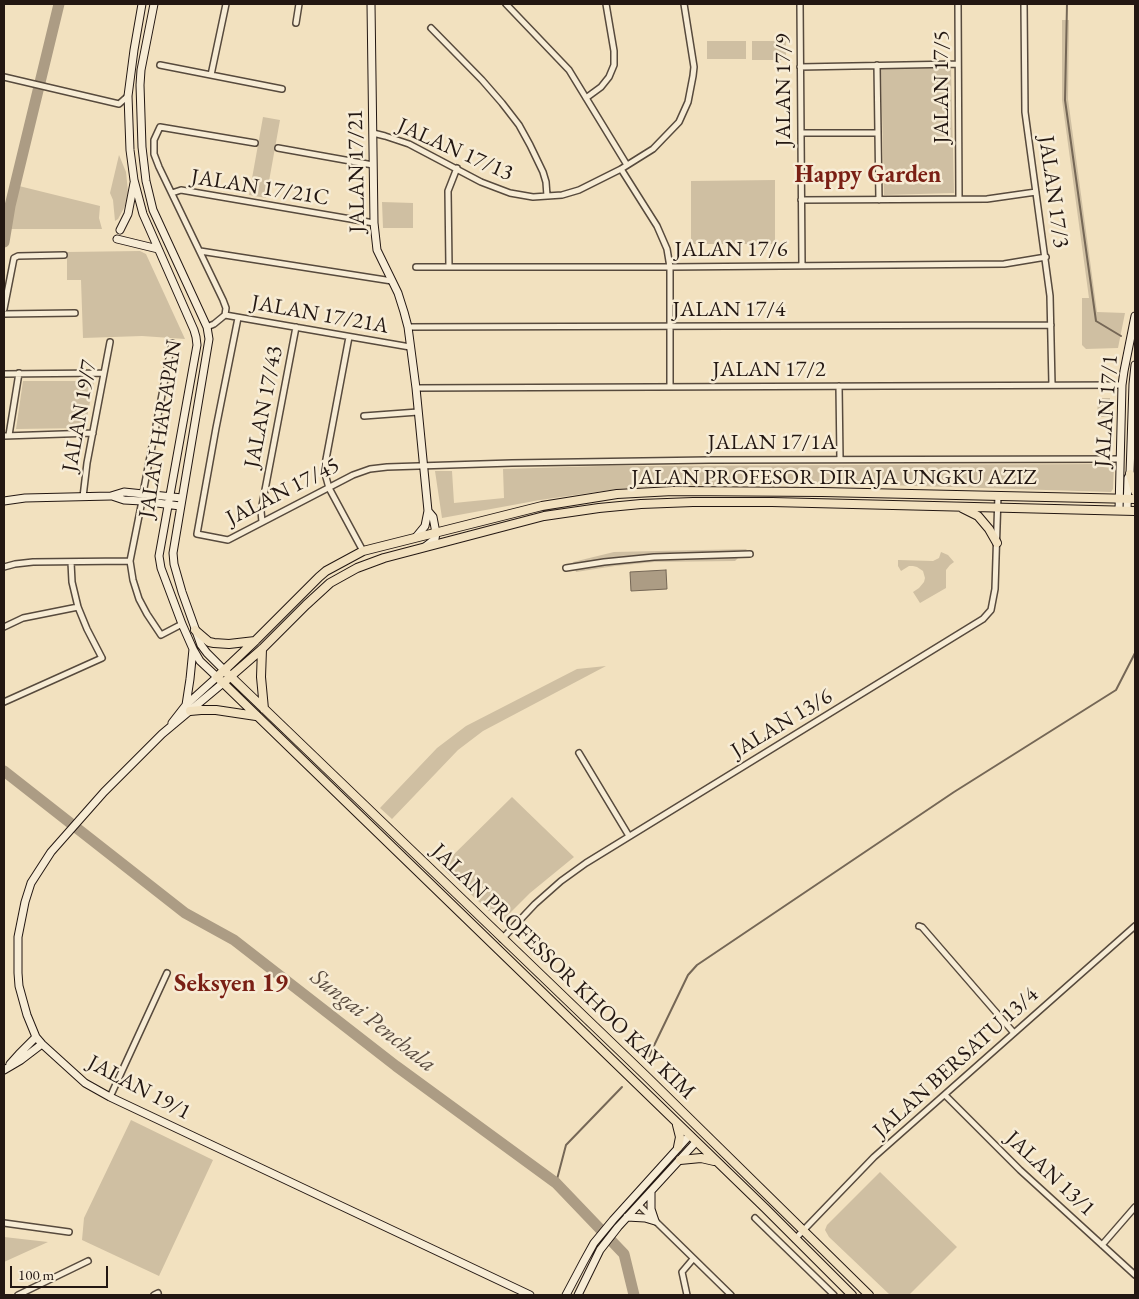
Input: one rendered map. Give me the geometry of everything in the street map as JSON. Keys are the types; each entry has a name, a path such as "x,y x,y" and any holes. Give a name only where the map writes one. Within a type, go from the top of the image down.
{"main road":[{"name":"JALAN HARAPAN","path":"142,4 132,58 128,96 129,141 134,180 143,214 194,330 197,345 159,556 161,568 193,649 200,661 216,677"},
{"name":"JALAN HARAPAN","path":"154,4 141,78 143,163 153,210 207,327 209,339 172,553 201,644 206,653 224,670"},
{"name":"JALAN 17/21","path":"371,4 374,223 377,250 398,293 408,328 428,511 425,526 416,537"},
{"path":"120,230 128,214 134,180"},
{"path":"117,238 158,249"},
{"name":"JALAN 17/1","path":"1127,499 1120,459 1122,385 1135,316"},
{"name":"JALAN 17/1","path":"1127,510 1135,365"},
{"path":"1130,474 1135,491"},
{"name":"JALAN PROFESOR DIRAJA UNGKU AZIZ","path":"216,677 326,571 363,551 542,506 617,494 673,491 998,495 1127,499"},
{"path":"4,500 111,496 124,500 143,497 181,502"},
{"name":"JALAN PROFESOR DIRAJA UNGKU AZIZ","path":"223,683 262,650 330,583 357,568 370,562 544,516 641,504 693,502 1127,510"},
{"path":"960,506 978,516 989,529 996,543"},
{"name":"JALAN 17/21","path":"428,511 433,517 436,533"},
{"path":"421,548 435,539 436,533"},
{"path":"195,630 209,642 214,643 229,644 255,641"},
{"path":"193,649 188,708 256,716"},
{"path":"262,650 261,677 264,709"},
{"name":"JALAN PROFESSOR KHOO KAY KIM","path":"224,670 728,1156 869,1295"},
{"name":"JALAN PROFESSOR KHOO KAY KIM","path":"216,677 693,1138 852,1295"},
{"name":"JALAN 19/1","path":"216,677 64,836 31,883 18,937 19,986 36,1038 85,1083 110,1097 530,1295"},
{"name":"JALAN 19/1","path":"188,708 223,683"},
{"path":"6,1068 36,1038"},
{"path":"6,1068 21,1060 42,1044"},
{"path":"680,1110 693,1138"},
{"path":"676,1123 680,1137 678,1147"},
{"path":"566,1295 594,1243 678,1147 693,1138 701,1137 728,1156"},
{"path":"578,1295 600,1250 618,1227 680,1160 693,1138"},
{"path":"680,1160 700,1158 716,1162"},
{"path":"639,1205 640,1190"},
{"path":"651,1192 651,1209 655,1221"},
{"path":"623,1209 632,1205 639,1205"},
{"path":"627,1218 645,1218 655,1221"}],"street":[{"path":"211,75 226,4"},
{"path":"296,23 299,4"},
{"path":"506,4 569,70 627,165"},
{"path":"586,98 601,87 610,77 614,65 614,51 606,4"},
{"name":"JALAN 17/13","path":"373,133 410,144 481,182 510,193 533,197 562,195 579,190 653,149 678,122 688,102 694,67 684,4"},
{"name":"JALAN 17/9","path":"800,4 802,266"},
{"name":"JALAN 17/5","path":"958,4 959,199"},
{"name":"JALAN 17/3","path":"1024,4 1025,112 1050,296 1052,385"},
{"path":"431,28 482,80 502,103 518,126 543,172 547,196"},
{"path":"800,66 958,64"},
{"path":"160,65 282,89"},
{"path":"877,65 879,200"},
{"path":"4,77 119,104 128,96"},
{"path":"207,327 225,315 226,308 154,154 154,140 160,127 255,143"},
{"path":"801,133 878,133"},
{"path":"278,148 373,164"},
{"path":"448,267 448,191 457,168"},
{"path":"621,168 657,226 667,250 670,267 670,387"},
{"name":"JALAN 17/21C","path":"172,193 181,190 374,223"},
{"path":"801,200 992,198 1036,192"},
{"path":"200,251 392,281"},
{"path":"4,309 14,258 18,256 64,255"},
{"name":"JALAN 17/6","path":"416,267 1004,264 1046,257"},
{"path":"4,314 75,313"},
{"name":"JALAN 17/21A","path":"225,315 410,347"},
{"name":"JALAN 17/45","path":"238,318 197,534 228,540 353,475 370,469 423,466"},
{"name":"JALAN 17/4","path":"408,328 1051,325"},
{"name":"JALAN 17/43","path":"262,522 261,511 296,327"},
{"path":"349,337 324,470 329,488 363,551"},
{"name":"JALAN 19/7","path":"83,497 110,342"},
{"path":"172,343 130,561 139,599 161,635 182,624"},
{"path":"19,373 6,436 93,433"},
{"path":"4,374 104,373"},
{"name":"JALAN 17/2","path":"416,388 1122,385"},
{"path":"839,386 840,459"},
{"path":"364,416 418,412"},
{"name":"JALAN 17/1A","path":"423,466 641,460 1120,459"},
{"name":"JALAN 13/6","path":"502,939 534,904 586,863 983,619 991,610 995,589 998,495"},
{"path":"566,568 654,557 750,554"},
{"path":"4,566 34,562 130,561"},
{"path":"4,702 102,658 78,607 72,582 71,562"},
{"path":"4,627 23,618 78,607"},
{"path":"580,753 629,836"},
{"path":"919,926 922,927 1014,1033"},
{"name":"JALAN BERSATU 13/4","path":"795,1239 874,1158 1135,926"},
{"path":"110,1097 167,973"},
{"name":"JALAN 13/1","path":"945,1095 1020,1170 1135,1275"},
{"path":"639,1205 732,1295"},
{"path":"1102,1245 1135,1208"},
{"path":"755,1218 834,1295"},
{"path":"4,1223 69,1232"},
{"path":"687,1295 682,1272 694,1258"},
{"path":"18,1295 88,1261"}],"shaded area":[{"path":"1062,20 1069,20 1068,99 1097,312 1125,313 1118,348 1086,349 1082,345 1082,298 1089,298 1062,100"},
{"path":"707,41 746,41 746,59 707,59"},
{"path":"752,41 786,41 786,60 752,60"},
{"path":"951,67 954,193 884,195 881,69"},
{"path":"263,117 280,120 266,198 249,195"},
{"path":"119,155 126,172 128,192 124,208 115,221 113,200 110,193"},
{"path":"775,180 775,244 691,244 691,181"},
{"path":"19,186 100,206 99,218 102,229 10,229"},
{"path":"382,202 413,203 413,228 383,228"},
{"path":"140,251 146,254 185,339 142,336 83,338 81,280 67,280 67,252"},
{"path":"23,381 94,381 85,428 16,429"},
{"path":"1098,398 1110,398 1110,417 1097,417"},
{"path":"1111,464 1114,467 1113,489 1111,492 821,483 665,486 618,489 540,500 442,518 435,471 452,471 454,503 504,498 503,469 601,466"},
{"path":"747,549 735,561 654,562 576,572 573,562 614,552"},
{"path":"941,552 948,555 954,562 946,570 946,588 920,603 913,592 924,582 923,571 917,567 909,566 901,571 898,566 898,560 933,561 939,558"},
{"path":"666,570 667,589 631,591 630,572"},
{"path":"606,666 483,731 458,750 392,819 380,808 437,748 466,726 577,669"},
{"path":"512,797 574,857 530,893 501,922 441,867"},
{"path":"131,1120 213,1160 159,1276 82,1240 84,1218"},
{"path":"880,1172 957,1247 909,1295 890,1295 829,1237 825,1230 827,1225"},
{"path":"4,1237 48,1242 4,1262"}],"waterway":[{"name":"Sungai Penchala","path":"4,242 10,206 59,4"},
{"path":"1067,4 1065,100 1096,321 1121,336"},
{"path":"649,1056 688,975 697,965 954,792 1116,690 1135,653"},
{"name":"Sungai Penchala","path":"4,771 185,913 234,940 396,1066 556,1183 624,1254 634,1295"},
{"path":"556,1183 566,1145 622,1087"}],"district":[{"name":"Happy Garden","path":"868,175"},
{"name":"Seksyen 19","path":"231,984"}]}
